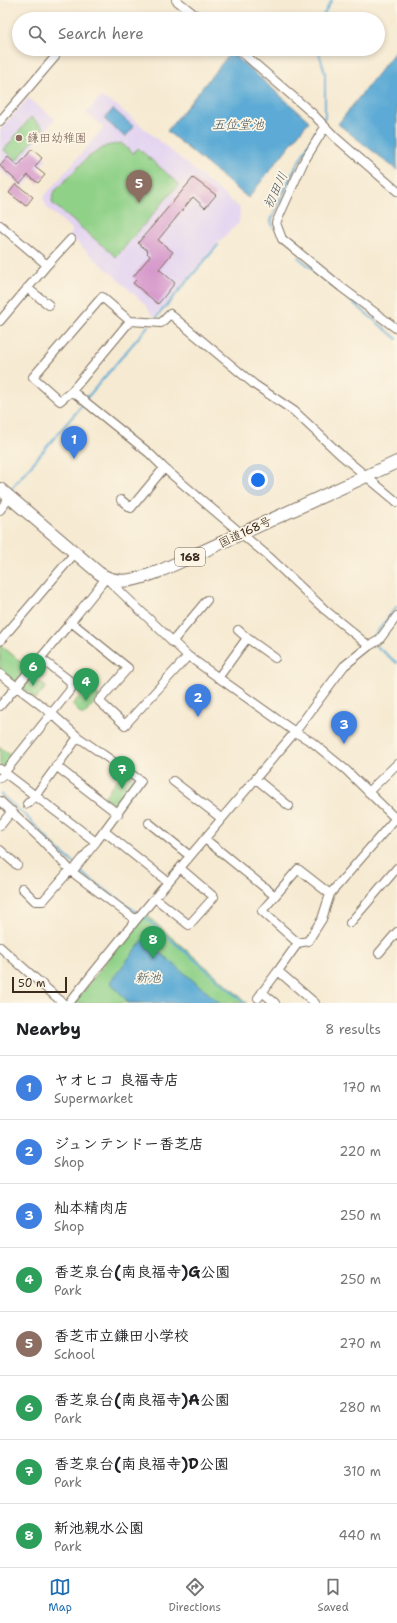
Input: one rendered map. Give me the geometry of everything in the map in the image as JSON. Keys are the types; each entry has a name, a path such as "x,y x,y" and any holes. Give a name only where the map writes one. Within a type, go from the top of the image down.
{"highway":[{"name":"国道168号","path":"106,578 122,581 143,577 397,462"},
{"path":"0,489 74,553 106,578"}],"street":[{"path":"176,0 191,12"},
{"path":"247,56 323,124 335,138 397,191"},
{"path":"0,121 55,57"},
{"path":"323,124 303,163 276,223 282,239 341,287 397,328"},
{"path":"0,225 47,265"},
{"path":"0,321 71,239"},
{"path":"28,288 49,305"},
{"path":"130,321 72,391 60,401 33,377 102,297 130,321 161,323 170,314 255,385 294,411 342,456 397,502"},
{"path":"72,391 148,453 269,557 324,609 369,646"},
{"path":"121,500 131,508 164,468"},
{"path":"0,510 10,497"},
{"path":"0,641 74,553"},
{"path":"0,706 106,578 188,656 295,732 312,742 346,770 396,820 330,894 322,919 308,941 298,943 260,995 275,1003"},
{"path":"172,642 207,600"},
{"path":"69,1003 136,920 205,840 221,818 295,732 344,666 379,640 397,616"},
{"path":"71,622 128,668 99,701 125,725 188,656"},
{"path":"238,630 275,658"},
{"path":"218,678 247,638"},
{"path":"40,658 70,681 71,688 2,773 96,842"},
{"path":"0,674 51,713 78,736 141,780 118,814 96,842 43,901 35,901 22,888"},
{"path":"27,804 35,796 78,736"},
{"path":"368,792 397,764"},
{"path":"56,766 118,814"},
{"path":"256,779 289,806"},
{"path":"173,780 221,818"},
{"path":"0,801 12,811 71,871 136,920"},
{"path":"0,826 12,811"},
{"path":"149,823 190,856"},
{"path":"104,832 168,882"},
{"path":"205,840 275,896"},
{"path":"0,850 17,865"},
{"path":"155,898 189,925 214,897 180,868"},
{"path":"298,943 262,911 298,868 330,894"},
{"path":"350,923 397,868"},
{"path":"379,953 397,932"},
{"path":"0,947 63,1003"},
{"path":"278,971 315,1003"}],"shaded area":[{"path":"101,97 116,105 240,208 239,223 216,245 155,316 153,316 145,304 69,235 72,232 72,229 47,208 43,198 104,127 86,113"},
{"name":"鎌田幼稚園","path":"28,98 55,119 32,147 47,159 23,187 0,169 0,130"}],"green space":[{"path":"31,117 44,128 17,160 4,150"},
{"path":"121,143 133,153 138,148 179,184 116,257 52,203 53,193 87,158 106,146"},
{"path":"1,645 28,668 15,683 0,670"},
{"path":"29,673 46,687 36,699 19,685"},
{"path":"88,687 100,696 83,716 72,705"},
{"path":"0,747 13,757 4,770 0,767"},
{"path":"123,771 139,781 119,809 104,797"},
{"path":"145,913 222,980 247,1003 74,1003"}],"water":[{"path":"397,49 397,170 338,124"},
{"name":"五位堂池","path":"228,56 236,56 309,121 248,198 167,131"},
{"path":"113,109 134,127 125,137 104,119"},
{"name":"新池","path":"144,939 220,1003 129,1003 110,982"}],"building":[{"path":"32,149 42,158 35,167 45,175 38,183 28,175 20,184 0,166 8,157 18,166"},
{"path":"193,178 216,195 205,208 193,197 158,240 173,252 159,269 175,283 158,304 133,283 136,280 133,277 150,256 147,253 148,251 138,243"},
{"path":"16,184 33,197 26,206 9,193"}],"waterway":[{"name":"初田川","path":"325,12 332,0"},
{"name":"初田川","path":"320,56 325,73 325,117 323,120"},
{"name":"初田川","path":"273,227 271,221 292,174 320,124"},
{"path":"154,320 218,245"},
{"name":"初田川","path":"298,257 397,339"},
{"path":"86,399 149,325"},
{"path":"10,490 84,403"},
{"name":"初田川","path":"371,640 397,606"},
{"name":"初田川","path":"376,646 397,663"},
{"path":"0,794 26,816 55,847 75,864"},
{"path":"78,868 83,874 138,913"},
{"path":"142,915 244,1003"}],"place":[{"name":"鎌田幼稚園","path":"19,138"},
{"name":"香芝市立鎌田小学校","path":"139,203"},
{"name":"ヤオヒコ 良福寺店","path":"74,459"},
{"name":"香芝泉台(南良福寺)A公園","path":"33,686"},
{"name":"香芝泉台(南良福寺)G公園","path":"86,701"},
{"name":"ジュンテンドー香芝店","path":"198,717"},
{"name":"杣本精肉店","path":"344,744"},
{"name":"香芝泉台(南良福寺)D公園","path":"122,789"},
{"name":"新池親水公園","path":"153,959"}]}
